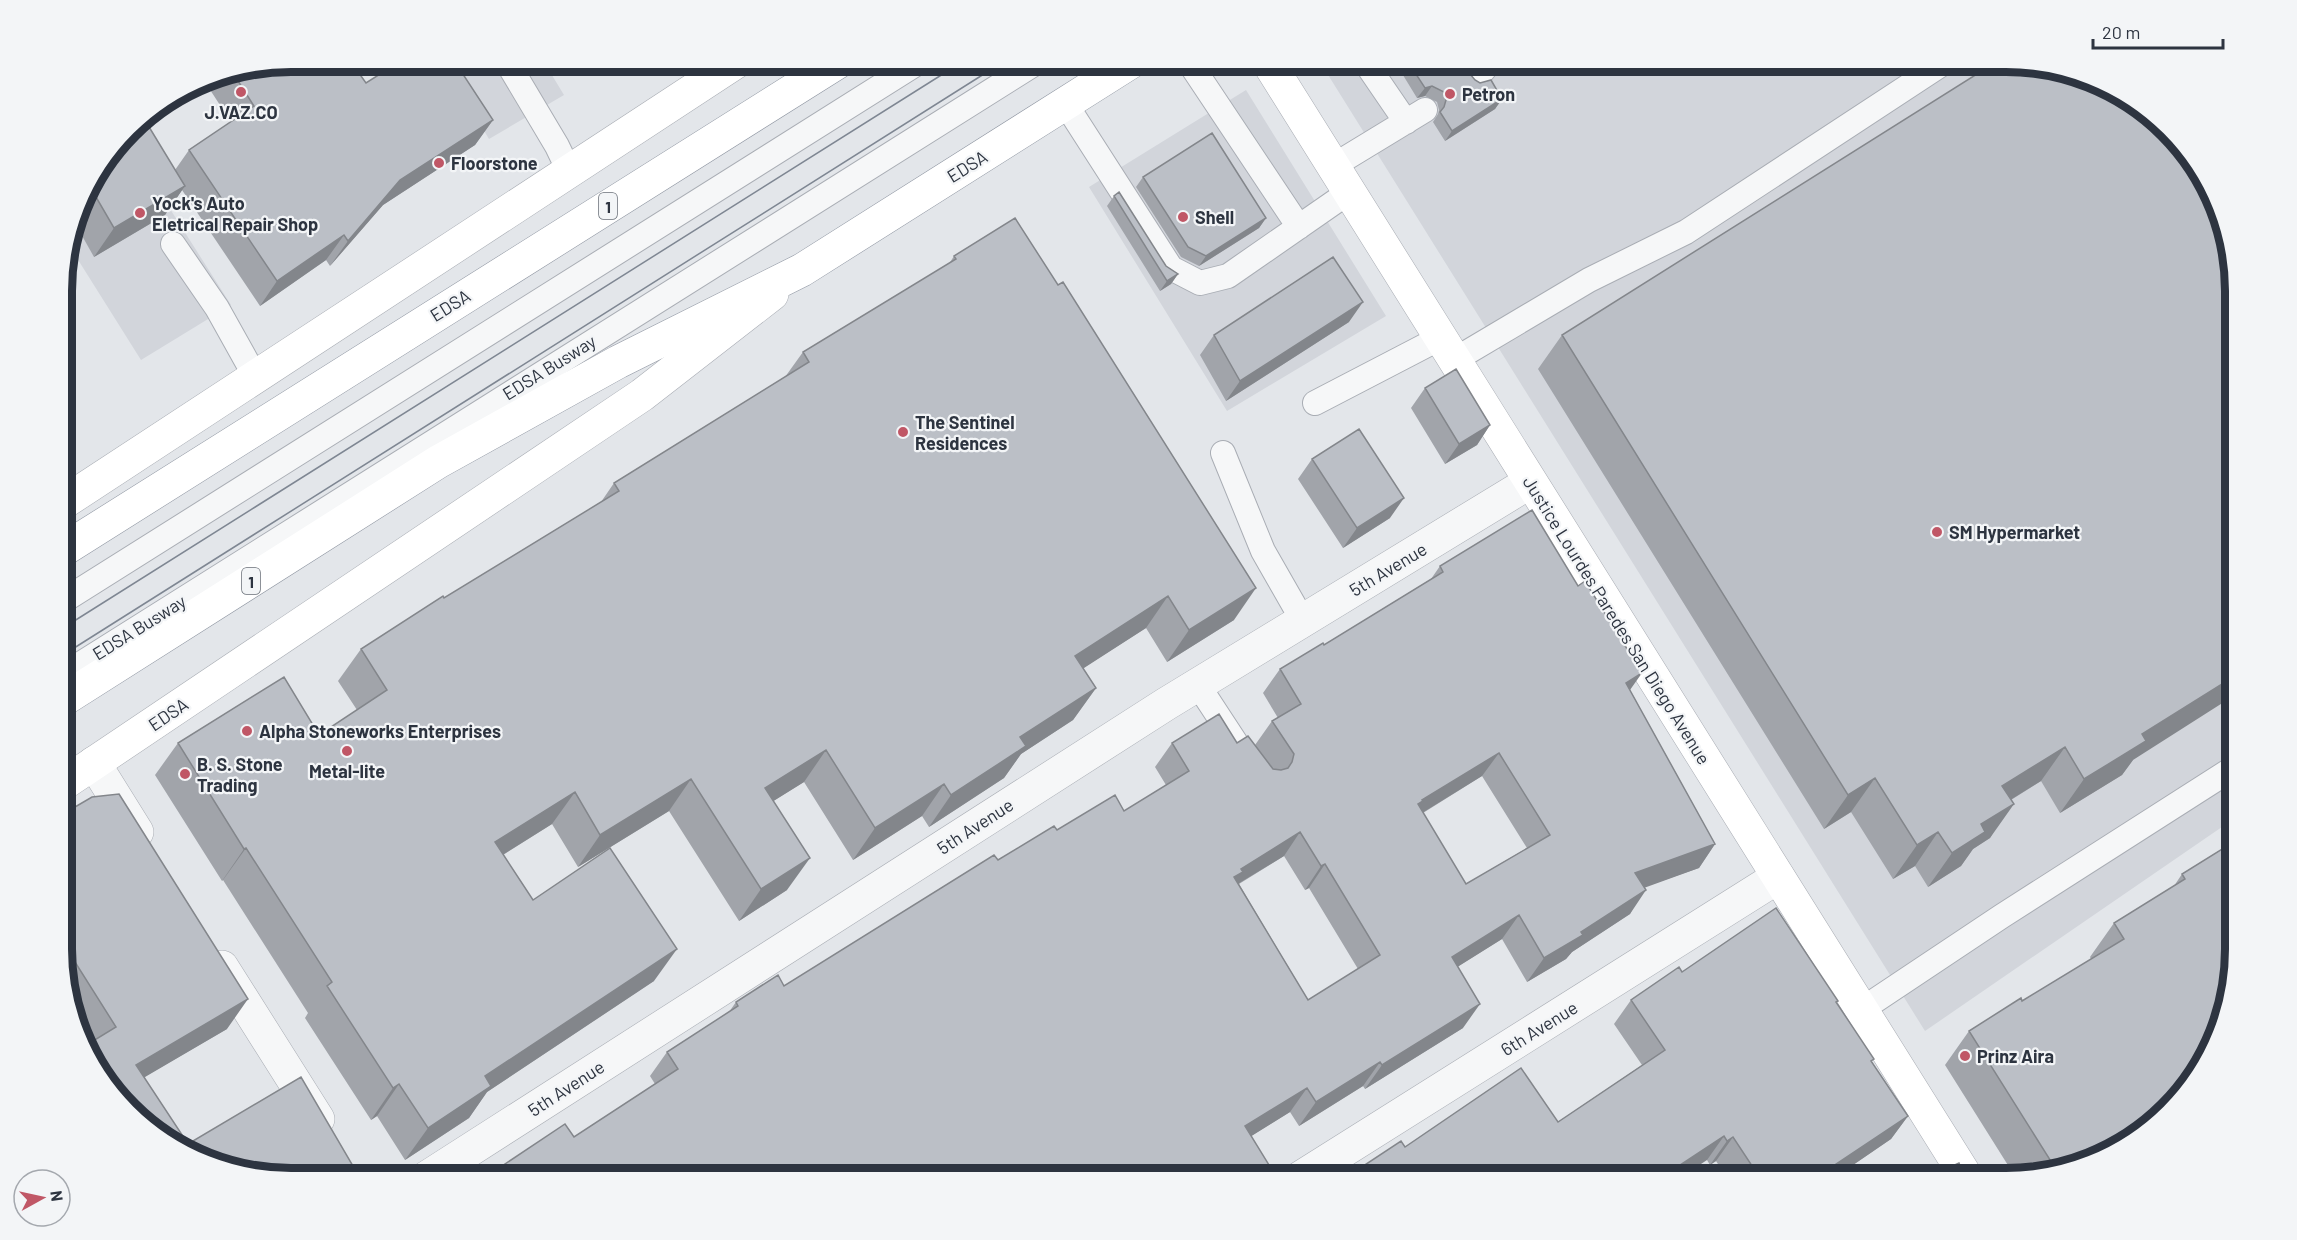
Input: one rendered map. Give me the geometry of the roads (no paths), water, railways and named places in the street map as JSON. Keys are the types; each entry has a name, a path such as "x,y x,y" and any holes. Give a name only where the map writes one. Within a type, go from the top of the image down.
{"main road":[{"path":"72,498 721,72"},
{"name":"EDSA","path":"72,544 822,72"},
{"name":"EDSA","path":"72,778 642,395 802,270 1115,72"},
{"name":"Justice Lourdes Paredes San Diego Avenue","path":"1274,72 1961,1168"},
{"name":"EDSA","path":"72,694 433,453 802,270"}],"street":[{"name":"5th Avenue","path":"442,1168 1198,685 1530,482"},
{"path":"94,764 154,859"},
{"name":"6th Avenue","path":"1316,1168 1778,877"},
{"path":"204,939 337,1149"}],"lane":[{"path":"513,72 557,146 569,171"},
{"path":"72,595 903,72"},
{"name":"EDSA Busway","path":"72,670 433,453 1022,72"},
{"path":"1196,72 1299,227"},
{"path":"1065,103 1171,268 1200,283 1228,276 1299,227 1341,179 1416,116 1374,72"},
{"path":"1315,404 1449,348 1686,232 1930,72"},
{"path":"173,244 217,308 256,378"},
{"path":"1223,453 1263,550 1303,621"},
{"path":"1198,685 1223,725 1252,764"},
{"path":"1862,1010 2002,916 2225,773"}],"tram line":[{"path":"72,622 946,72"},
{"path":"72,649 987,72"}],"place":[{"name":"J.VAZ.CO","path":"241,92"},
{"name":"Petron","path":"1450,94"},
{"name":"Floorstone","path":"439,163"},
{"name":"Yock's Auto Eletrical Repair Shop","path":"140,213"},
{"name":"Shell","path":"1183,217"},
{"name":"The Sentinel Residences","path":"903,432"},
{"name":"SM Hypermarket","path":"1937,532"},
{"name":"Alpha Stoneworks Enterprises","path":"247,731"},
{"name":"Metal-lite","path":"347,751"},
{"name":"B. S. Stone Trading","path":"185,774"},
{"name":"Prinz Aira","path":"1965,1056"}]}
